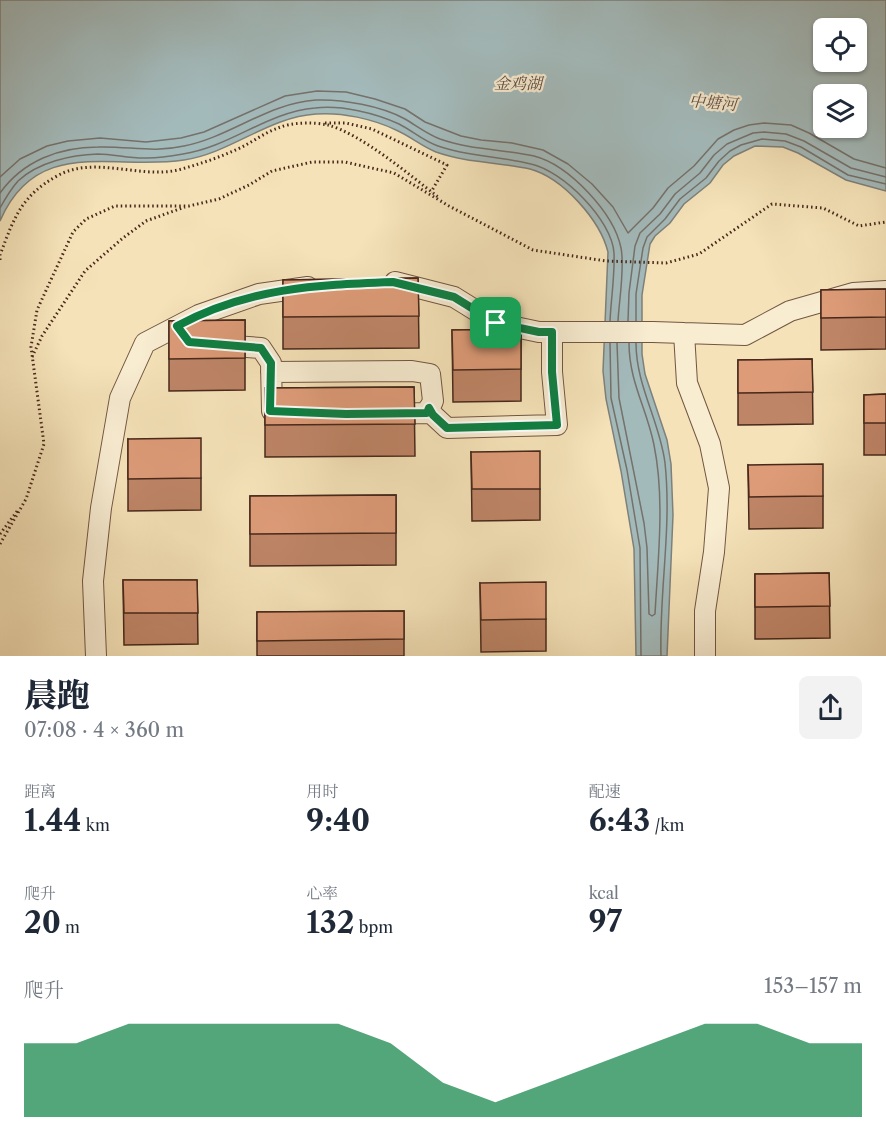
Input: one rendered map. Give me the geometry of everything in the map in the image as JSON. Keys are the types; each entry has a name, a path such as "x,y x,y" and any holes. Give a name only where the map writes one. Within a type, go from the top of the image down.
{"street":[{"path":"371,283 393,282 454,297 496,323 539,332 745,335 790,311 853,293 886,291"},
{"path":"190,337 199,315 259,294 326,284"},
{"path":"429,408 447,428 557,425 552,372 552,332"},
{"path":"684,333 687,383 710,444 719,488 714,552 705,611 705,656"},
{"path":"96,656 93,632 93,581 100,508 120,398 145,343 190,337 261,348 271,363 270,411 294,412"},
{"path":"271,372 412,371 430,374 433,400 427,413 367,414"}],"path":[{"path":"308,123 328,125 355,138 402,169 449,206"},
{"path":"0,260 15,215 33,191 59,174 87,168 114,167 145,172 174,171 207,162 244,146 278,127 308,123 345,123 372,129 447,165 431,192"},
{"path":"32,357 42,336 85,271 146,221 189,206 219,200 249,186 272,171 312,162 345,162 394,173 449,206 533,250 606,261 666,263 699,254 772,204 823,208 859,226 886,222"},
{"path":"0,544 26,499 44,444 31,347 37,310 73,232 87,219 115,206 189,206"},
{"path":"0,534 26,499"}],"water":[{"path":"0,0 886,0 886,191 846,180 783,147 755,146 734,156 723,165 710,183 684,204 650,244 642,295 642,354 645,374 667,440 671,464 673,515 667,656 636,656 634,549 606,399 603,371 608,252 589,214 555,181 530,169 459,158 436,152 401,132 367,120 347,115 316,114 282,121 218,150 184,160 80,162 56,167 35,177 16,194 0,221"}],"building":[{"path":"418,278 419,316 283,317 283,280"},
{"path":"886,289 886,317 821,318 821,290"},
{"path":"245,320 245,358 169,359 169,321"},
{"path":"521,329 521,369 453,370 452,330"},
{"path":"812,359 813,392 738,393 738,360"},
{"path":"414,387 415,424 265,425 265,388"},
{"path":"886,394 886,423 864,423 864,395"},
{"path":"201,438 201,478 128,479 128,439"},
{"path":"540,451 540,489 472,489 471,452"},
{"path":"823,464 823,496 749,497 748,465"},
{"path":"396,495 396,533 250,534 250,496"},
{"path":"829,573 830,606 755,607 755,574"},
{"path":"123,580 197,580 198,613 124,613"},
{"path":"546,582 546,619 481,620 480,583"},
{"path":"404,611 404,639 257,641 257,612"}],"route":[{"path":"393,282 454,297 496,323 539,332 552,332 552,372 557,425 447,428 429,408 427,413 388,414 270,411 271,363 261,348 189,342 177,326 199,315 259,294 326,284 393,282"}],"water label":[{"name":"金鸡湖","path":"518,83"},
{"name":"中塘河","path":"713,102"}]}
